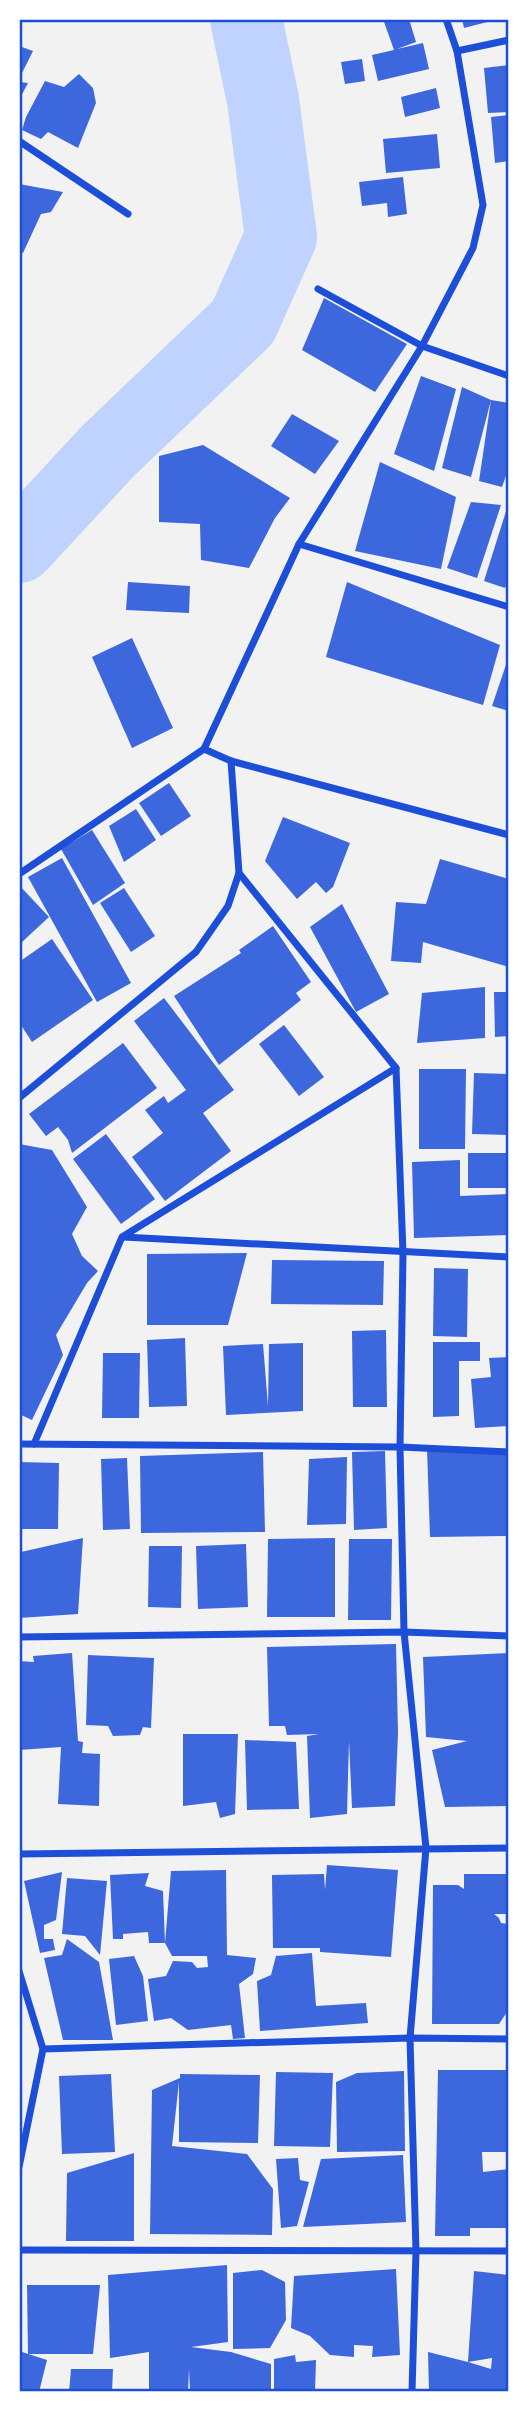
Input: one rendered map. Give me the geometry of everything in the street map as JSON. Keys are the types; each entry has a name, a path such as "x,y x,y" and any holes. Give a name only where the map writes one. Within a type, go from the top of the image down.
{"street":[{"path":"19,874 204,749 299,544 422,346 473,248 483,205 457,51 446,19"},
{"path":"457,51 509,40"},
{"path":"19,141 128,214"},
{"path":"318,289 422,346 509,376"},
{"path":"299,544 509,607"},
{"path":"204,749 231,761 509,835"},
{"path":"19,1098 196,951 228,906 239,873 231,761"},
{"path":"239,873 396,1068 403,1253 400,1447 404,1632 426,1848 410,2038 416,2251 412,2392"},
{"path":"34,1444 122,1237 396,1068"},
{"path":"122,1237 509,1257"},
{"path":"19,1444 400,1447 509,1452"},
{"path":"19,1637 404,1632 509,1636"},
{"path":"19,1854 509,1848"},
{"path":"19,1971 43,2049 19,2166"},
{"path":"43,2049 410,2038 509,2039"},
{"path":"19,2250 509,2251"}],"building":[{"path":"383,19 409,19 416,42 397,49 423,43 429,69 378,81 372,55 394,50"},
{"path":"462,19 495,19 495,20 464,28"},
{"path":"19,46 33,51 19,79"},
{"path":"362,59 365,81 345,84 341,62"},
{"path":"509,65 509,112 488,113 484,68"},
{"path":"79,74 93,88 96,103 78,148 48,132 41,139 22,130 45,81 64,87"},
{"path":"19,82 28,83 19,100"},
{"path":"436,88 440,108 405,117 401,97"},
{"path":"509,115 509,161 495,163 491,117"},
{"path":"437,134 440,168 386,173 383,139"},
{"path":"403,177 407,214 388,217 387,203 362,206 359,182"},
{"path":"19,184 63,192 51,212 41,214 23,253 19,252"},
{"path":"324,298 407,344 375,392 302,350"},
{"path":"421,376 456,389 434,471 394,454"},
{"path":"462,387 491,400 471,477 442,468"},
{"path":"491,400 509,403 509,467 502,487 479,481"},
{"path":"292,414 339,441 315,474 271,446"},
{"path":"203,445 290,498 275,518 249,568 201,560 200,524 159,522 159,456"},
{"path":"380,462 456,497 441,569 355,551"},
{"path":"471,502 501,505 477,578 447,568"},
{"path":"508,505 509,578 505,588 484,581"},
{"path":"128,582 190,586 189,613 126,610"},
{"path":"347,582 500,645 483,705 326,657"},
{"path":"132,638 173,728 132,748 92,657"},
{"path":"509,656 509,711 492,706"},
{"path":"169,783 191,816 161,836 139,803"},
{"path":"136,809 156,840 124,862 109,826"},
{"path":"283,817 350,843 333,887 326,893 316,882 297,899 265,861"},
{"path":"92,830 125,883 93,905 61,849"},
{"path":"62,858 131,983 97,1002 28,877"},
{"path":"440,859 509,879 509,967 423,942 421,963 391,961 396,902 426,904"},
{"path":"19,885 49,917 22,942 19,936"},
{"path":"124,888 155,936 131,952 100,903"},
{"path":"342,904 389,994 356,1012 310,927"},
{"path":"273,926 311,982 296,993 301,1000 219,1065 174,996 241,953 239,950"},
{"path":"52,939 93,1000 32,1042 19,1022 19,962"},
{"path":"485,987 485,1038 417,1043 422,993"},
{"path":"494,992 509,992 509,1036 495,1037"},
{"path":"164,998 234,1090 203,1113 231,1151 165,1201 132,1157 163,1133 145,1110 164,1096 168,1103 186,1090 134,1021"},
{"path":"284,1025 324,1077 299,1096 259,1044"},
{"path":"123,1043 157,1088 72,1153 68,1140 58,1127 46,1136 29,1114"},
{"path":"419,1069 466,1069 465,1149 419,1149"},
{"path":"474,1073 509,1074 508,1135 472,1134"},
{"path":"106,1134 155,1199 121,1224 73,1159"},
{"path":"19,1144 52,1150 87,1207 72,1234 82,1256 98,1271 87,1283 56,1335 63,1355 32,1420 19,1414"},
{"path":"468,1153 509,1153 509,1188 468,1188"},
{"path":"460,1160 460,1196 509,1194 509,1235 414,1238 412,1162"},
{"path":"247,1253 228,1325 147,1325 147,1254"},
{"path":"272,1260 384,1261 383,1305 271,1304"},
{"path":"434,1268 468,1269 467,1337 433,1336"},
{"path":"386,1330 387,1407 353,1407 352,1331"},
{"path":"185,1338 187,1406 149,1407 147,1340"},
{"path":"433,1342 480,1342 480,1361 459,1361 459,1416 433,1417"},
{"path":"303,1343 303,1411 226,1415 223,1346 263,1344 268,1406 269,1344"},
{"path":"103,1353 140,1353 139,1418 102,1418"},
{"path":"509,1357 509,1426 475,1428 471,1379 491,1377 489,1358"},
{"path":"427,1449 509,1450 509,1513 506,1536 430,1537"},
{"path":"385,1451 387,1528 354,1530 352,1452"},
{"path":"263,1452 265,1532 141,1533 140,1456"},
{"path":"347,1457 346,1524 307,1525 309,1459"},
{"path":"127,1458 130,1529 103,1530 101,1459"},
{"path":"19,1462 59,1463 58,1529 19,1529"},
{"path":"83,1538 78,1614 19,1618 21,1552"},
{"path":"335,1538 335,1617 267,1617 268,1539"},
{"path":"349,1539 392,1539 391,1620 348,1620"},
{"path":"246,1544 248,1607 198,1609 196,1546"},
{"path":"149,1546 182,1546 181,1608 148,1607"},
{"path":"396,1644 398,1733 395,1806 352,1808 349,1741 347,1814 310,1818 307,1736 319,1734 287,1735 285,1726 269,1726 267,1647"},
{"path":"72,1653 78,1741 83,1742 82,1753 100,1754 99,1806 58,1804 61,1747 19,1750 19,1661 34,1662 33,1656"},
{"path":"509,1653 509,1806 445,1807 432,1750 467,1741 426,1737 423,1657"},
{"path":"88,1655 154,1658 151,1728 143,1727 140,1735 113,1736 108,1726 86,1725"},
{"path":"183,1734 238,1734 235,1814 220,1818 216,1802 183,1806"},
{"path":"245,1740 296,1742 299,1809 247,1810"},
{"path":"327,1865 398,1870 391,1957 320,1952 320,1948 273,1948 272,1875 324,1874 325,1890"},
{"path":"226,1870 227,1955 256,1958 253,1974 239,1984 245,2038 233,2039 231,2025 188,2030 171,2018 154,2021 148,1979 166,1976 173,1961 192,1962 197,1968 208,1967 207,1956 172,1956 165,1943 171,1871"},
{"path":"62,1872 56,1920 44,1925 44,1939 53,1939 55,1950 40,1953 24,1881"},
{"path":"149,1873 145,1886 163,1891 165,1943 149,1943 148,1932 123,1934 123,1939 113,1939 110,1875"},
{"path":"464,1874 509,1874 509,1914 494,1914 501,1923 509,1924 509,2009 499,2024 432,2024 433,1885 458,1885 464,1889"},
{"path":"67,1878 107,1881 100,1955 85,1936 62,1934"},
{"path":"67,1939 99,1962 113,2040 63,2040 44,1958 62,1955"},
{"path":"312,1953 316,2006 366,2003 368,2023 260,2031 257,1981 271,1975 276,1956"},
{"path":"134,1956 143,1976 148,2021 116,2025 109,1959"},
{"path":"438,2070 509,2070 509,2152 482,2152 483,2172 509,2169 509,2228 470,2228 470,2236 435,2236"},
{"path":"404,2071 405,2151 337,2152 336,2082 357,2073"},
{"path":"276,2072 333,2073 330,2147 274,2146"},
{"path":"111,2074 115,2152 62,2154 59,2076"},
{"path":"180,2074 260,2075 258,2143 179,2142 179,2082 172,2146 247,2154 273,2189 272,2235 150,2234 152,2090 180,2078"},
{"path":"134,2153 134,2241 66,2241 67,2173"},
{"path":"403,2155 406,2222 303,2227 321,2159"},
{"path":"298,2158 300,2180 309,2182 297,2226 281,2228 276,2159"},
{"path":"227,2265 228,2342 191,2347 231,2352 271,2364 271,2392 190,2392 189,2369 188,2392 149,2392 149,2352 110,2358 108,2275"},
{"path":"396,2269 400,2355 372,2357 373,2346 354,2345 354,2357 330,2355 310,2336 291,2328 294,2276"},
{"path":"262,2270 285,2282 286,2320 270,2348 233,2349 233,2273"},
{"path":"474,2271 509,2275 507,2392 429,2392 428,2352 468,2362","holes":["492,2358 491,2369 468,2362"]},
{"path":"27,2285 100,2285 93,2354 28,2354"},
{"path":"19,2351 47,2360 39,2392 19,2392"},
{"path":"295,2355 296,2362 316,2360 315,2392 274,2392 274,2359"},
{"path":"71,2369 113,2369 112,2392 69,2392"}],"waterway":[{"path":"19,547 108,451 243,322 281,237 263,100 246,19"}]}
